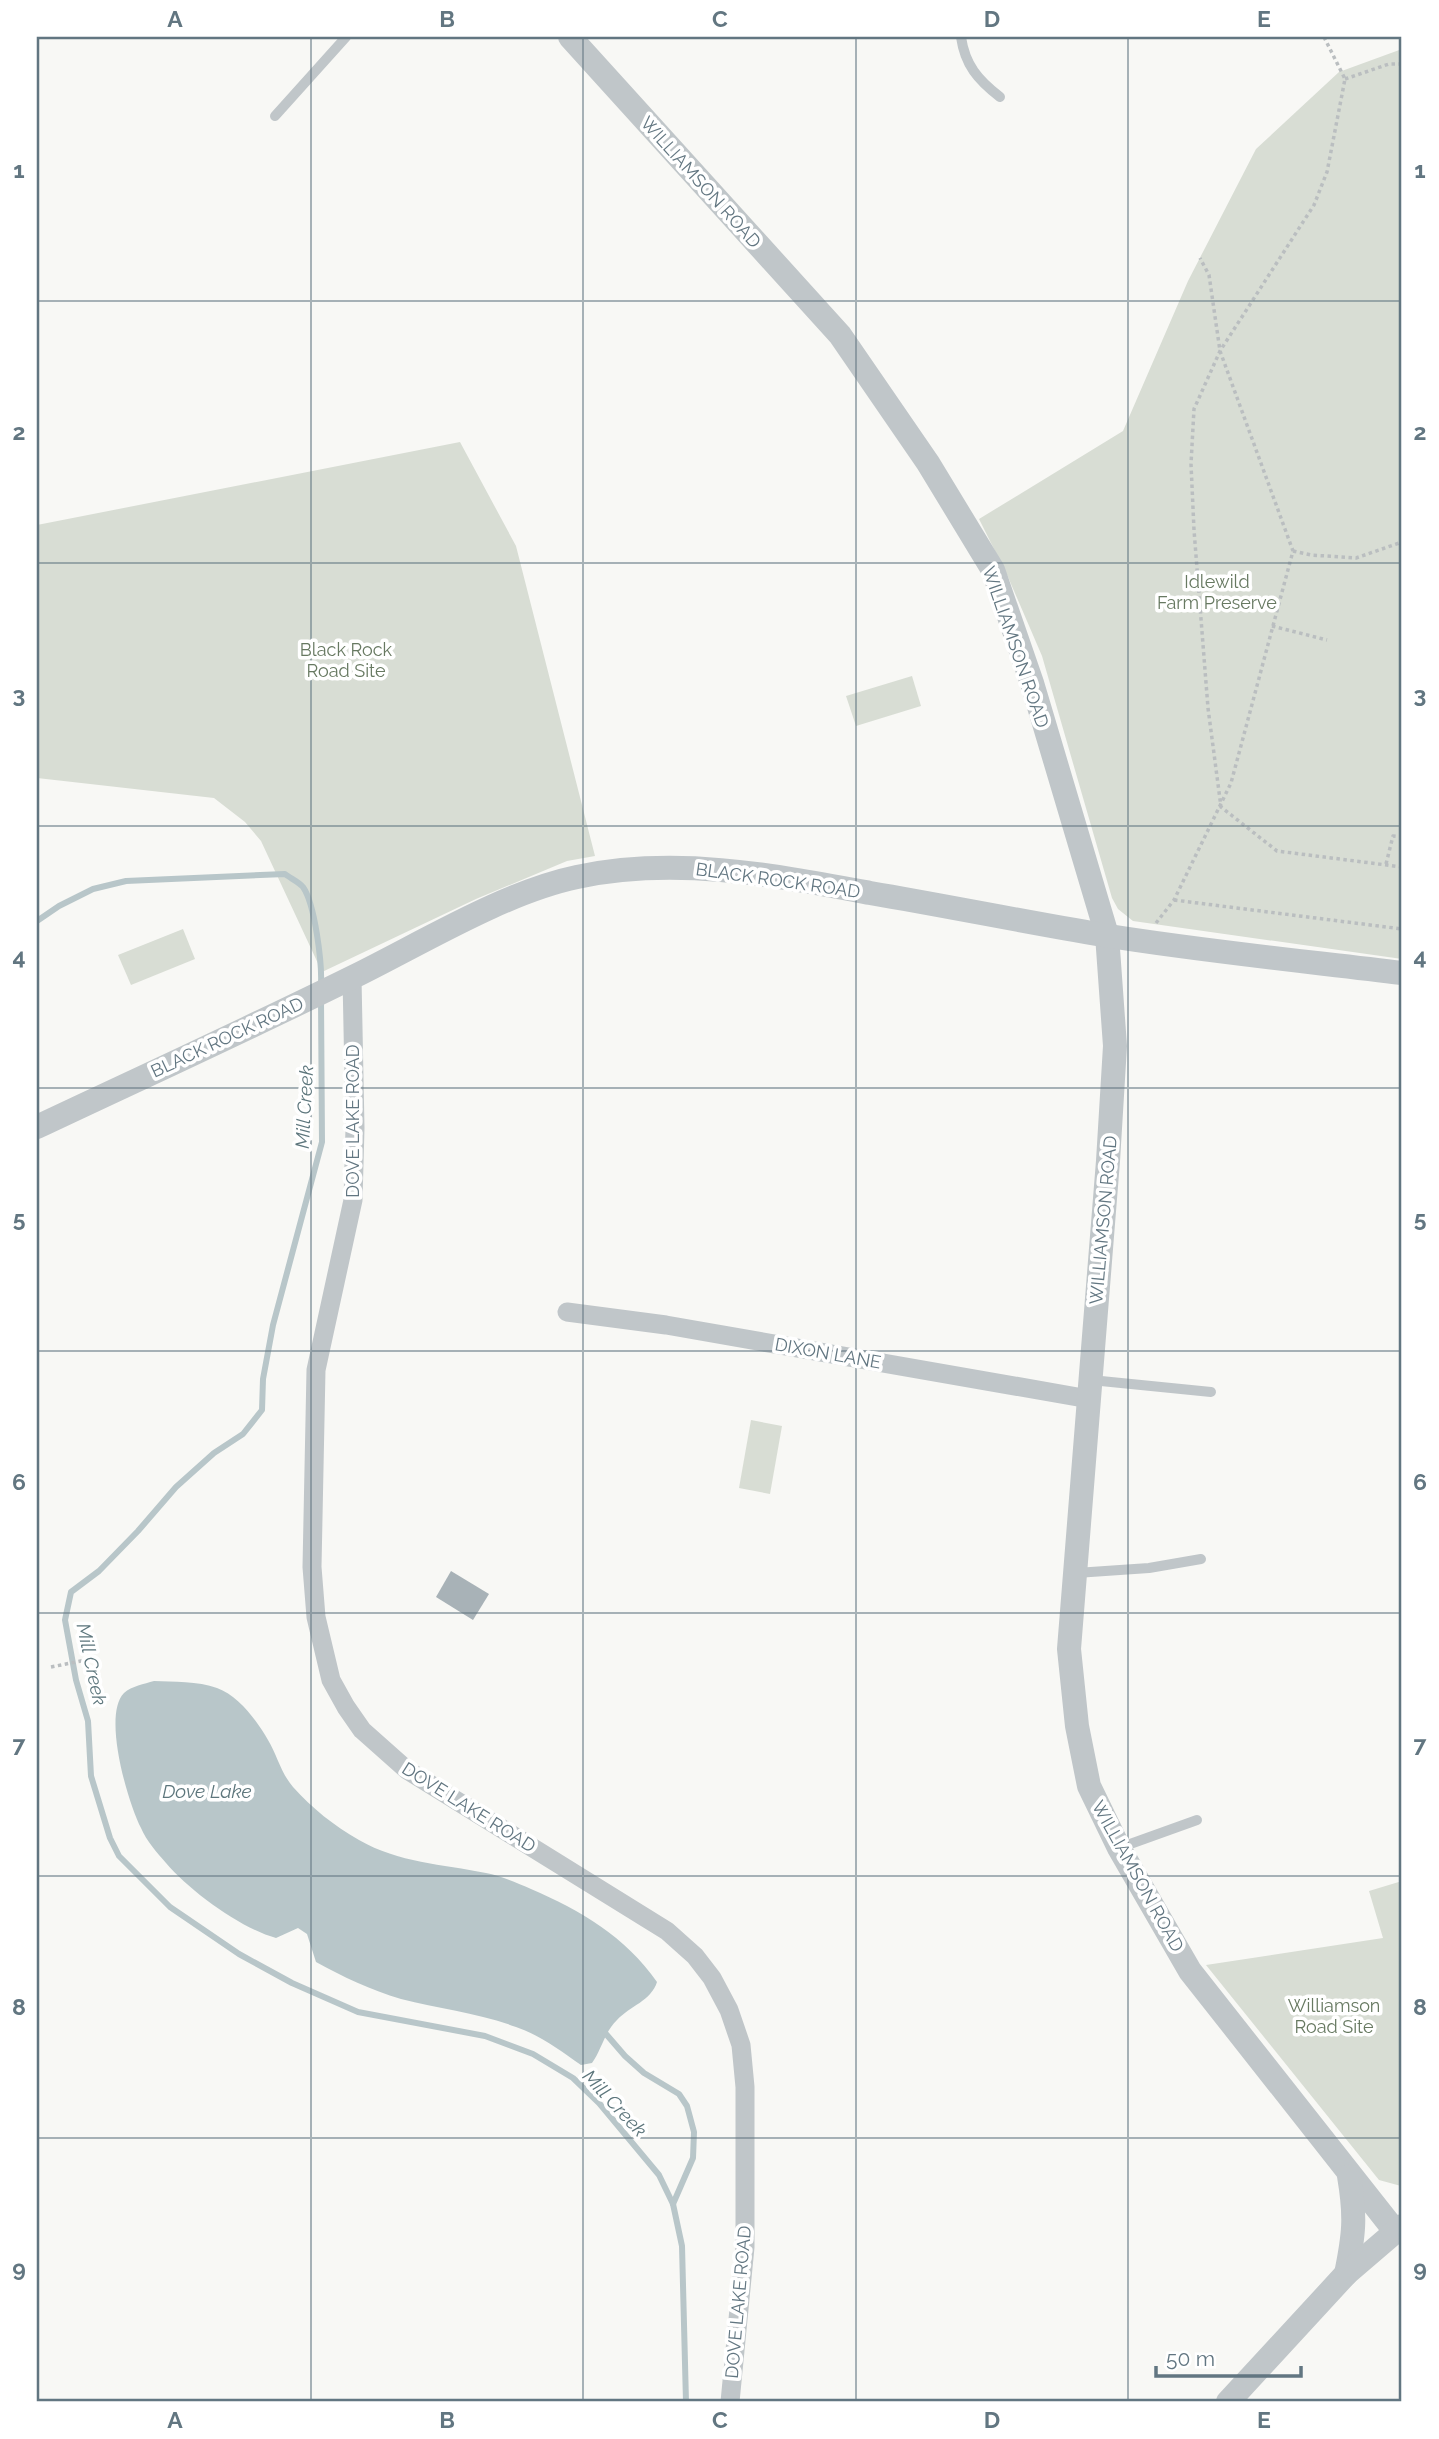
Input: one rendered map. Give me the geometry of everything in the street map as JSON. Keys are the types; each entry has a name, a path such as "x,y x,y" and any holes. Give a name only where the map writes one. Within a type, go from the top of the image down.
{"street":[{"name":"WILLIAMSON ROAD","path":"570,37 839,335 928,463 993,570 1032,683 1107,935 1115,1046 1069,1649 1077,1726 1089,1786 1119,1848 1190,1970 1349,2172 1399,2228 1346,2274 1228,2402"},
{"name":"BLACK ROCK ROAD","path":"37,1127 493,907 575,877 620,870 658,867 736,871 1107,935 1402,973"},
{"name":"DOVE LAKE ROAD","path":"332,987 355,1128 353,1200 325,1323 316,1384 312,1567 316,1617 331,1680 345,1707 362,1730 407,1770 667,1931 695,1956 712,1978 729,2010 741,2045 745,2087 745,2222 740,2317 730,2402"},
{"name":"DIXON LANE","path":"567,1312 1089,1390"},
{"path":"1346,2274 1355,2234 1349,2172"}],"lane":[{"path":"275,116 346,37"},
{"path":"961,37 963,53 973,73 1000,97"},
{"path":"1089,1390 1211,1392"},
{"path":"1075,1574 1149,1568 1201,1559"},
{"path":"1119,1848 1196,1821"}],"path":[{"path":"1324,37 1345,79 1327,172 1314,205 1220,351 1194,409 1191,464 1208,708 1221,807 1278,851 1402,867"},
{"path":"1345,79 1389,64 1402,64"},
{"path":"1142,940 1174,900 1231,783 1293,551 1220,351 1209,275 1200,258"},
{"path":"1293,551 1356,558 1402,542"},
{"path":"1272,626 1326,640"},
{"path":"1386,864 1393,836 1402,837"},
{"path":"1174,900 1402,929"},
{"path":"51,1667 91,1659"}],"green space":[{"name":"Idlewild Farm Preserve","path":"1402,49 1402,959 1133,921 1118,909 1112,898 1042,656 1008,577 979,519 1123,431 1188,281 1256,149 1339,72"},
{"name":"Black Rock Road Site","path":"460,442 516,546 595,856 567,861 476,899 322,972 261,841 245,822 214,798 37,778 37,525"},
{"path":"912,676 921,706 856,726 846,696"},
{"path":"183,929 195,959 131,985 118,955"},
{"path":"751,1420 782,1426 770,1494 739,1488"},
{"name":"Williamson Road Site","path":"1402,1881 1401,2186 1379,2180 1206,1965 1383,1938 1369,1891"}],"water":[{"name":"Dove Lake","path":"154,1681 202,1684 217,1688 233,1697 258,1725 293,1787 324,1816 350,1835 390,1854 503,1878 567,1906 601,1926 631,1951 657,1982 654,1989 613,2025 592,2063 581,2065 525,2030 488,2018 401,1999 347,1978 316,1962 307,1934 298,1928 276,1938 232,1917 188,1885 163,1859 143,1833 130,1799 116,1739 118,1704 127,1691"}],"building":[{"path":"451,1571 489,1594 473,1620 436,1597"}],"waterway":[{"name":"Mill Creek","path":"37,921 59,906 93,889 126,881 285,874 303,887 311,906 319,949 321,984"},
{"name":"Mill Creek","path":"321,999 322,1142 273,1325 263,1379 262,1410 243,1434 214,1453 176,1487 99,1571 71,1592 65,1620 76,1680 88,1721 91,1776 110,1838 119,1856 170,1907 239,1954 292,1983 358,2012 485,2036 533,2054 573,2078 599,2103 659,2175 673,2204 682,2246 686,2402"},
{"path":"606,2034 644,2073 679,2094 687,2106 694,2132 693,2158 673,2204"}]}
